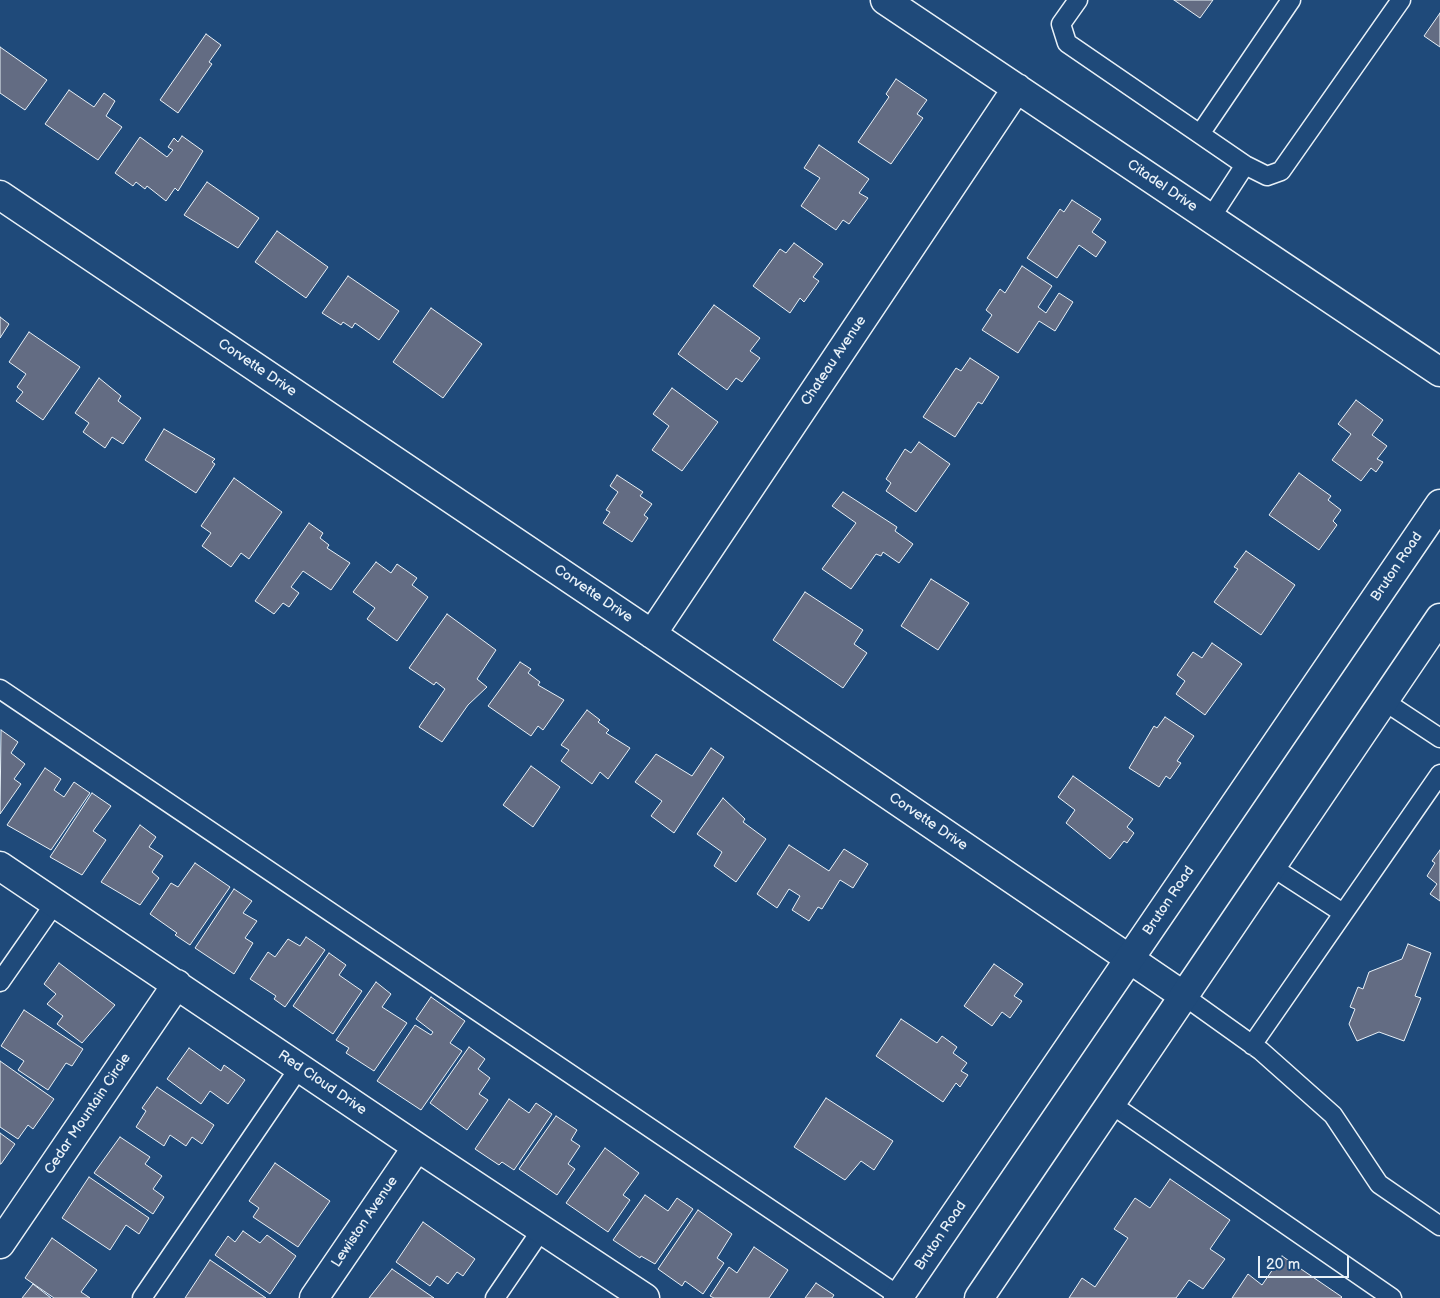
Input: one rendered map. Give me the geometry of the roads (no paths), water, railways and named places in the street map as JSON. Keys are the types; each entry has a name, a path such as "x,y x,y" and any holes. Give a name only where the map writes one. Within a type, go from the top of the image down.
{"street":[{"name":"Citadel Drive","path":"884,0 1440,372"},
{"name":"Chateau Avenue","path":"652,634 1017,88"},
{"name":"Corvette Drive","path":"0,195 652,634 1184,996"},
{"name":"Bruton Road","path":"900,1297 1440,504"},
{"path":"979,1298 1440,618"},
{"name":"Red Cloud Drive","path":"0,866 645,1298"},
{"name":"Cedar Mountain Circle","path":"0,1244 177,984"},
{"name":"Lewiston Avenue","path":"314,1298 417,1147"}],"lane":[{"path":"1078,0 1061,24 1068,43 1245,165 1267,176 1282,171 1401,0"},
{"path":"1200,134 1291,0"},
{"path":"1210,218 1245,165"},
{"path":"0,689 900,1297"},
{"path":"1384,701 1440,738"},
{"path":"1252,1045 1440,774"},
{"path":"1272,867 1343,913"},
{"path":"0,982 54,903"},
{"path":"1184,996 1252,1045 1333,1115 1379,1184 1440,1226"},
{"path":"142,1298 300,1068"},
{"path":"1111,1104 1392,1298"},
{"path":"495,1298 542,1229"}]}
